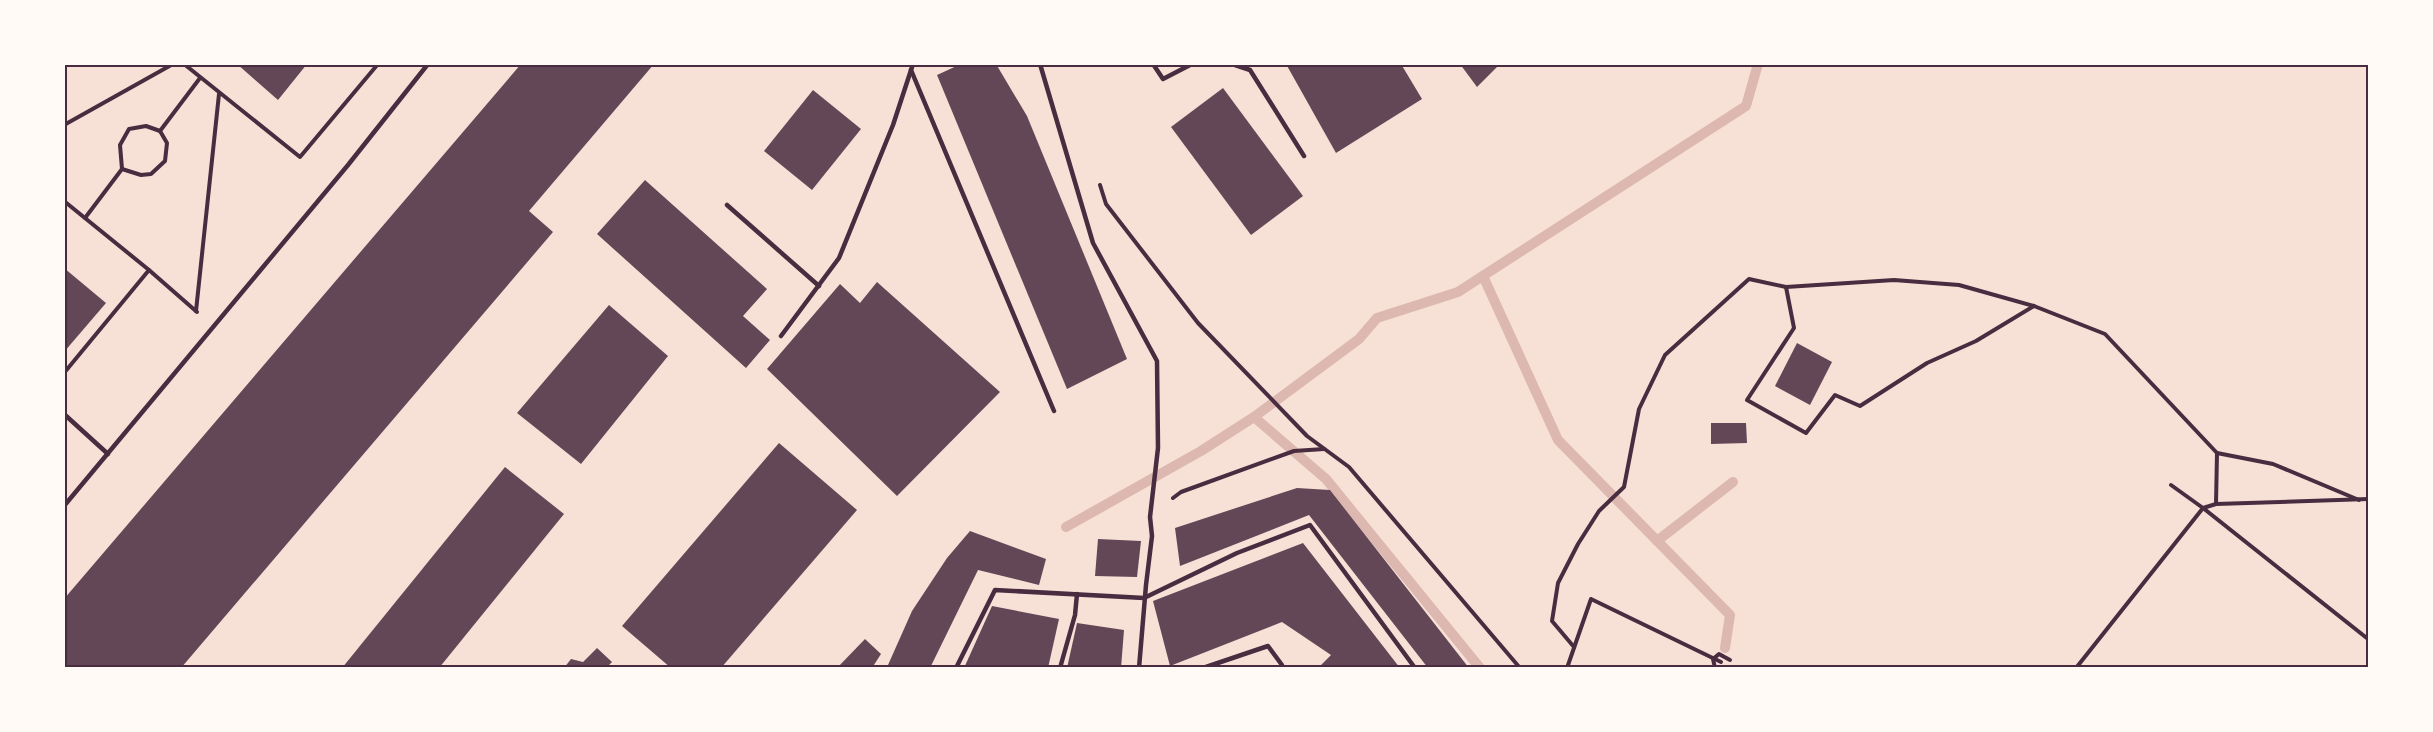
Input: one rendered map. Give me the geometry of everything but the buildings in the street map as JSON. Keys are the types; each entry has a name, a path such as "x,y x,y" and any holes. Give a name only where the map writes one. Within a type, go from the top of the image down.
{"lane":[{"path":"64,506 348,165 428,64"},
{"path":"1040,64 1093,243 1157,361 1158,448 1150,517 1152,536 1144,598 1139,668"},
{"path":"1154,64 1163,79 1192,64"},
{"path":"1232,64 1250,70 1304,156"},
{"path":"781,336 839,258 892,125 912,67"},
{"path":"912,67 1054,411"},
{"path":"727,205 819,286"},
{"path":"64,414 108,454"},
{"path":"956,668 995,590 1144,598 1237,553 1310,525 1415,668"},
{"path":"1060,668 1076,615 1077,594"},
{"path":"1203,668 1268,646 1282,665 1281,668"}],"path":[{"path":"64,125 172,64"},
{"path":"184,64 300,157 378,64"},
{"path":"160,130 201,78"},
{"path":"196,311 219,93"},
{"path":"85,218 122,169 120,145 129,129 146,126 160,130 168,143 165,161 152,174 141,175 122,169"},
{"path":"1099,183 1106,204 1198,323 1307,436 1349,467 1520,668"},
{"path":"64,201 214,326"},
{"path":"64,373 148,270"},
{"path":"1574,647 1552,621 1558,583 1578,544 1599,511 1624,487 1639,409 1665,355 1749,279 1786,287 1894,280 1959,285 2034,306 2105,334 2217,453 2273,464 2359,500"},
{"path":"1786,287 1794,328 1747,400 1806,433 1835,395 1860,406 1927,363 1976,341 2034,306"},
{"path":"1150,517 1181,492 1294,452 1324,449"},
{"path":"2216,504 2217,453"},
{"path":"2171,486 2203,508 2368,639"},
{"path":"2076,668 2203,508 2216,504 2368,499"},
{"path":"1567,668 1591,599 1721,662"},
{"path":"1713,659 1719,654 1730,660"},
{"path":"1713,659 1715,668"}],"waterway":[{"path":"1066,527 1201,451 1254,417 1359,339 1377,318 1458,292 1746,106 1758,64"},
{"path":"1483,276 1558,440 1730,615 1725,648"},
{"path":"1254,417 1326,479 1480,668"},
{"path":"1657,541 1733,482"}]}
